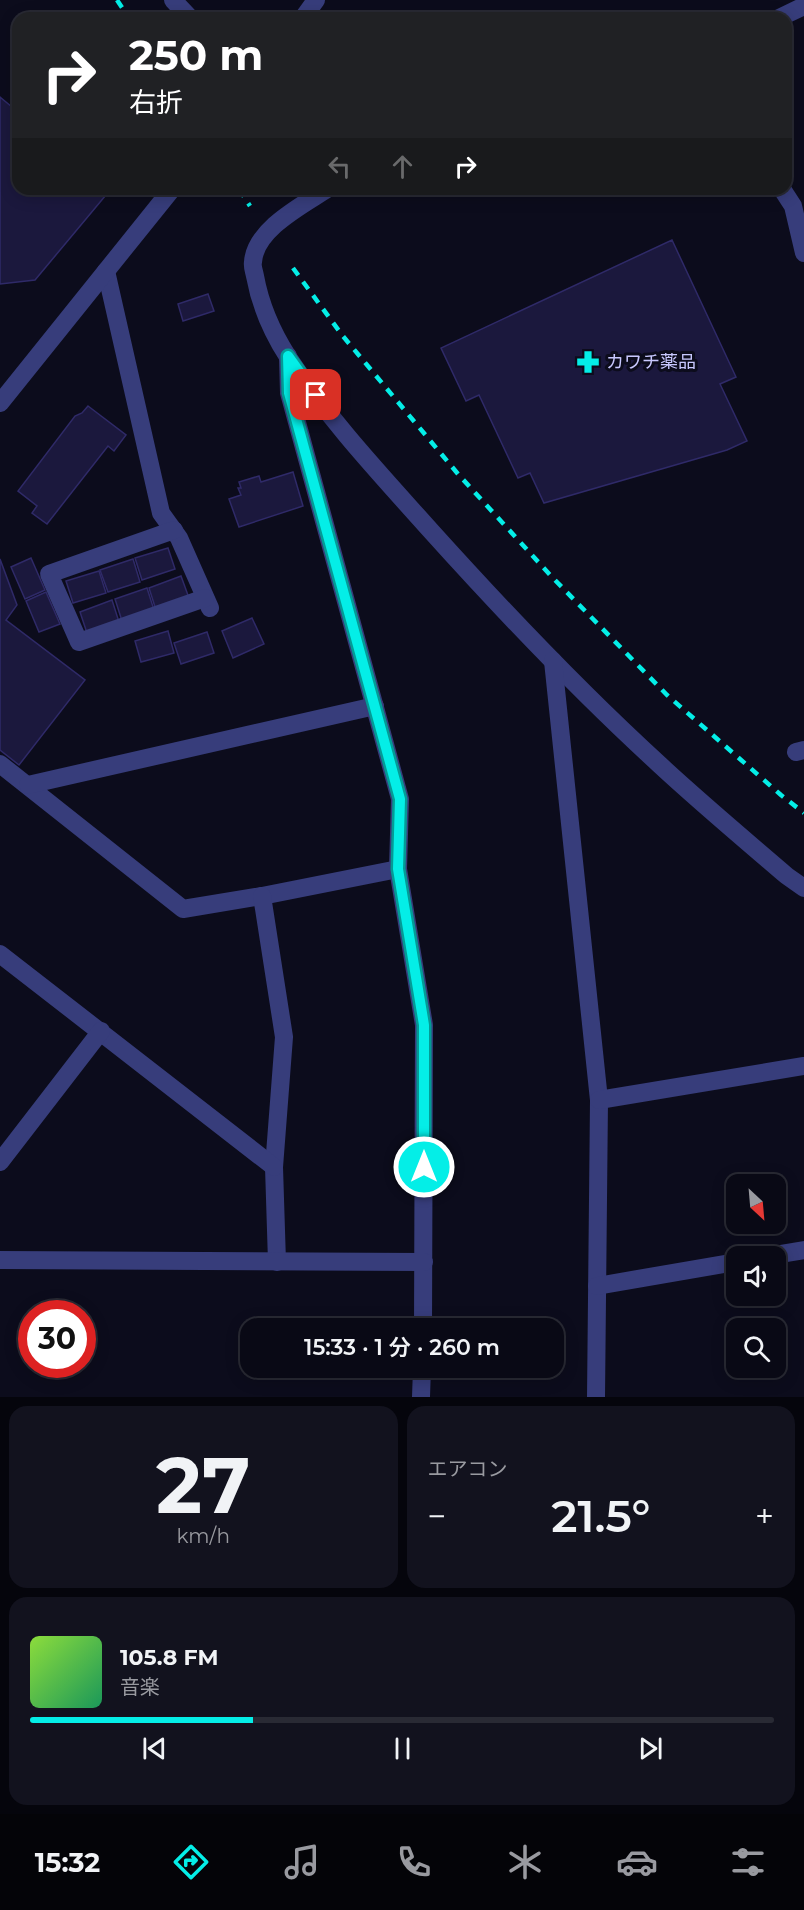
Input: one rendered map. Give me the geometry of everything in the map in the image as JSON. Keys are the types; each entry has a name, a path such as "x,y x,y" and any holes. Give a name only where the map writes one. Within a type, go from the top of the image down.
{"street":[{"path":"173,0 184,12"},
{"path":"0,403 167,195"},
{"path":"318,195 273,225 257,245 252,262 257,288 266,315 288,356 330,415 390,486 502,609 659,764 787,876 804,888"},
{"path":"788,195 799,206 804,253"},
{"path":"106,271 161,513 174,530 179,538 207,603 80,642 49,574 174,530"},
{"path":"288,356 289,393 400,799 398,869 424,1025 423,1318"},
{"path":"553,661 599,1100 596,1397"},
{"path":"28,785 375,706"},
{"path":"0,764 183,909 398,869"},
{"path":"262,896 284,1037 274,1167 278,1262"},
{"path":"0,954 274,1167"},
{"path":"0,1162 101,1031"},
{"path":"599,1100 804,1066"},
{"path":"786,1253 804,1250"},
{"path":"0,1260 424,1262"},
{"path":"597,1286 726,1264"},
{"path":"421,1397 422,1378"}],"building":[{"path":"0,97 12,107 12,195 106,195 35,280 0,284"},
{"name":"カワチ薬品","path":"672,240 736,377 720,384 747,441 727,450 544,503 530,473 518,478 479,395 466,401 441,348"},
{"path":"208,294 214,311 183,321 178,304"},
{"path":"88,406 126,435 114,451 108,446 47,524 32,513 37,506 18,491 75,416 82,413"},
{"path":"293,472 303,506 239,527 229,499 241,495 238,488 241,488 239,482 259,476 261,482"},
{"path":"168,548 175,569 142,580 135,558"},
{"path":"31,558 45,590 25,599 11,567"},
{"path":"0,559 17,605 6,620 85,680 19,765 0,750"},
{"path":"133,559 140,582 108,592 100,570"},
{"path":"99,571 106,593 73,603 66,581"},
{"path":"181,576 189,598 156,610 149,588"},
{"path":"147,588 154,610 122,621 115,599"},
{"path":"46,592 60,624 39,632 26,601"},
{"path":"112,600 119,622 87,633 80,612"},
{"path":"252,618 264,644 233,658 222,631"},
{"path":"168,631 174,653 141,662 135,641"},
{"path":"207,632 214,653 181,664 174,643"}],"railway":[{"path":"117,0 125,12"},
{"path":"243,195 250,206"},
{"path":"293,268 342,335 458,474 552,577 667,695 804,813"}],"place":[{"name":"カワチ薬品","path":"588,362"}],"route":[{"path":"316,395 288,356 289,393 400,799 398,869 424,1025 424,1167"}]}
